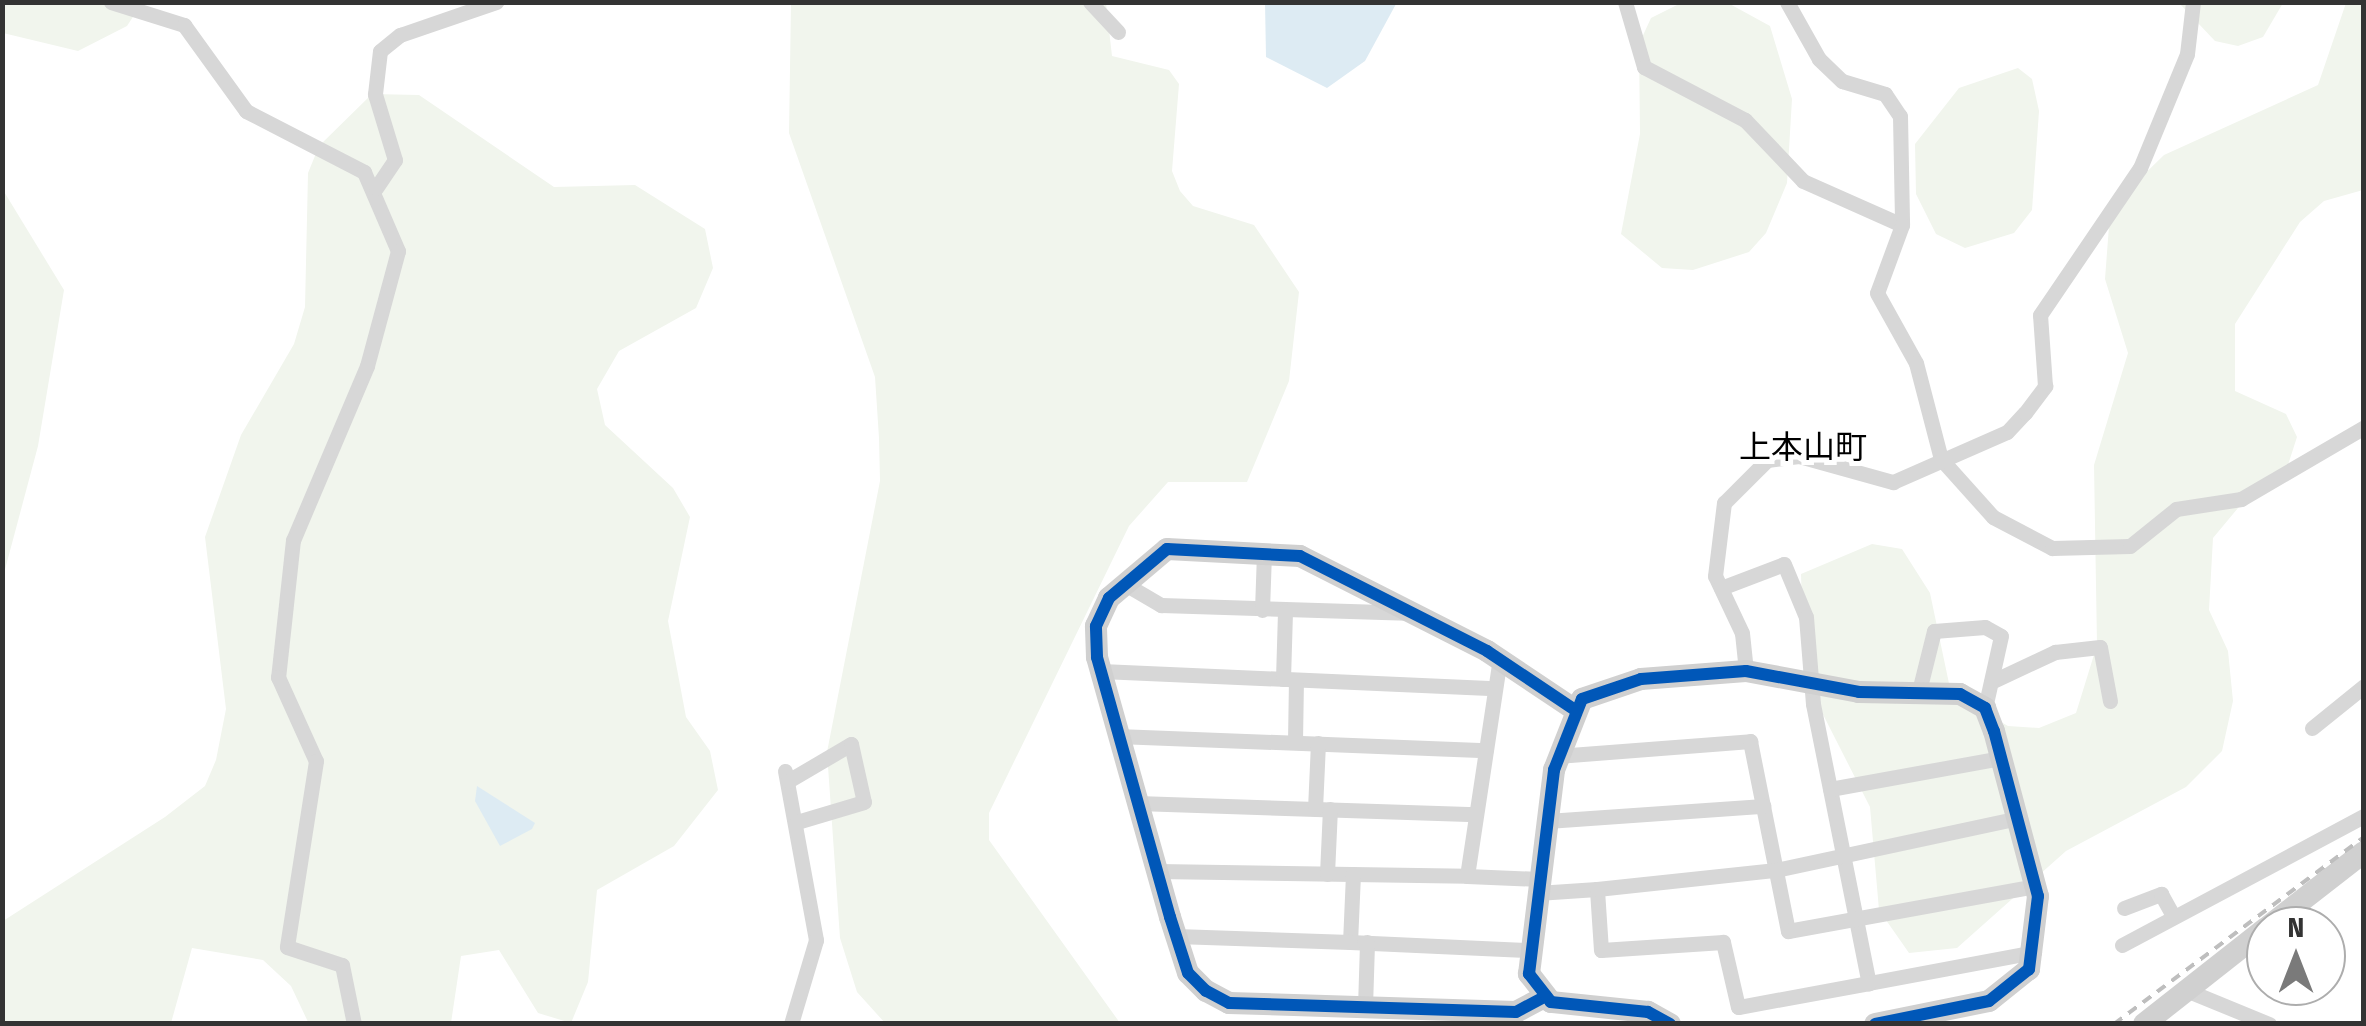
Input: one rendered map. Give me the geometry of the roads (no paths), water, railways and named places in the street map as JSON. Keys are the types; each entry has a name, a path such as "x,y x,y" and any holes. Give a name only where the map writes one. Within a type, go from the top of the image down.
{"street":[{"path":"111,2 184,25 246,111 364,172 376,188 398,252 367,366 292,540 278,677 316,761 287,946 342,965 354,1024"},
{"path":"376,188 395,160 376,94 380,51 400,35 496,2"},
{"path":"1090,2 1118,32"},
{"path":"1625,2 1644,68 1745,120 1803,180 1902,225"},
{"path":"1787,2 1842,81 1884,94 1900,116 1902,225 1877,292 1916,363 1941,459 1993,517 2031,540 2130,546 2176,508 2242,499 2364,427"},
{"path":"1746,671 1742,633 1721,588 1714,541 1724,503 1767,460 1798,456 1893,482 2007,432 2040,396 2040,315 2140,168 2187,54 2193,2"},
{"path":"1546,996 1516,1012 1229,1003 1188,972 1117,736 1100,672 1096,626 1126,584 1167,549 1300,556 1500,660 1575,710"},
{"path":"1262,610 1264,554"},
{"path":"1721,588 1784,564 1806,617 1830,788 1869,983"},
{"path":"1126,584 1161,605 1416,613"},
{"path":"1285,611 1295,742"},
{"path":"1876,1024 1988,1000 2014,989 2034,952 2036,886 2013,818 1985,708 2001,636 1946,624 1934,630 1918,695"},
{"path":"1991,682 2055,652 2100,647 2110,701"},
{"path":"1467,876 1500,660"},
{"path":"1670,1024 1546,996 1529,974 1528,950 1557,756 1575,710 1605,687 1746,671 1918,695 1960,694 1985,708"},
{"path":"1100,672 1496,688"},
{"path":"2312,728 2364,686"},
{"path":"1117,736 1486,750"},
{"path":"1557,756 1750,742 1788,931 2036,886"},
{"path":"791,1024 816,940 787,776 850,744 864,802 798,822"},
{"path":"1318,744 1327,874"},
{"path":"1830,788 2000,758"},
{"path":"1137,803 1476,814"},
{"path":"1546,821 1763,806"},
{"path":"2122,945 2364,816"},
{"path":"1157,871 1467,876 1538,886 1598,888 1776,870 2013,818"},
{"path":"2294,906 2364,852"},
{"path":"1353,874 1365,1006"},
{"path":"1598,888 1601,950 1723,942 1738,1007 2034,952"},
{"path":"2124,908 2161,894 2174,917"},
{"path":"1176,936 1528,950"},
{"path":"2144,1024 2246,943"},
{"path":"2186,990 2270,1024"}],"railway":[{"path":"2114,1024 2364,837"}],"district":[{"name":"上本山町","path":"1803,447"}]}
